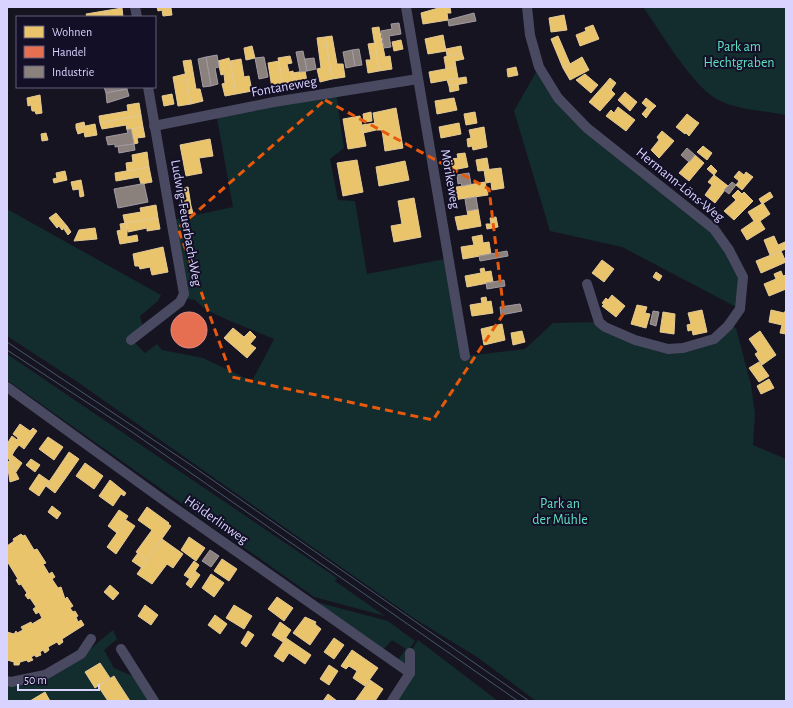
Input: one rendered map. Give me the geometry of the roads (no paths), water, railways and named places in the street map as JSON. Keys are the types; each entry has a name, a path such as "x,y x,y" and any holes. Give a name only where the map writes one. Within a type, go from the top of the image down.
{"street":[{"name":"Mörikeweg","path":"406,7 465,356"},
{"name":"Hermann-Löns-Weg","path":"527,7 530,35 539,66 558,98 587,128 714,229 729,250 743,277 740,309 728,326 714,339 683,348 668,349 635,340 605,327 599,322 587,284"},
{"name":"Fontaneweg","path":"154,126 274,102 418,79"},
{"name":"Ludwig-Feuerbach-Weg","path":"132,340 180,302 184,294 148,88"},
{"name":"Hölderlinweg","path":"7,388 166,502 410,673"},
{"path":"7,681 11,682 46,675 81,654 91,639"},
{"path":"121,649 154,701"},
{"path":"392,701 410,673 410,653"}],"tram line":[{"path":"7,342 191,465 529,701"},
{"path":"7,350 132,432 518,701"}],"park label":[{"name":"Park am Hechtgraben","path":"739,56"},
{"name":"Park an der Mühle","path":"560,512"}]}
